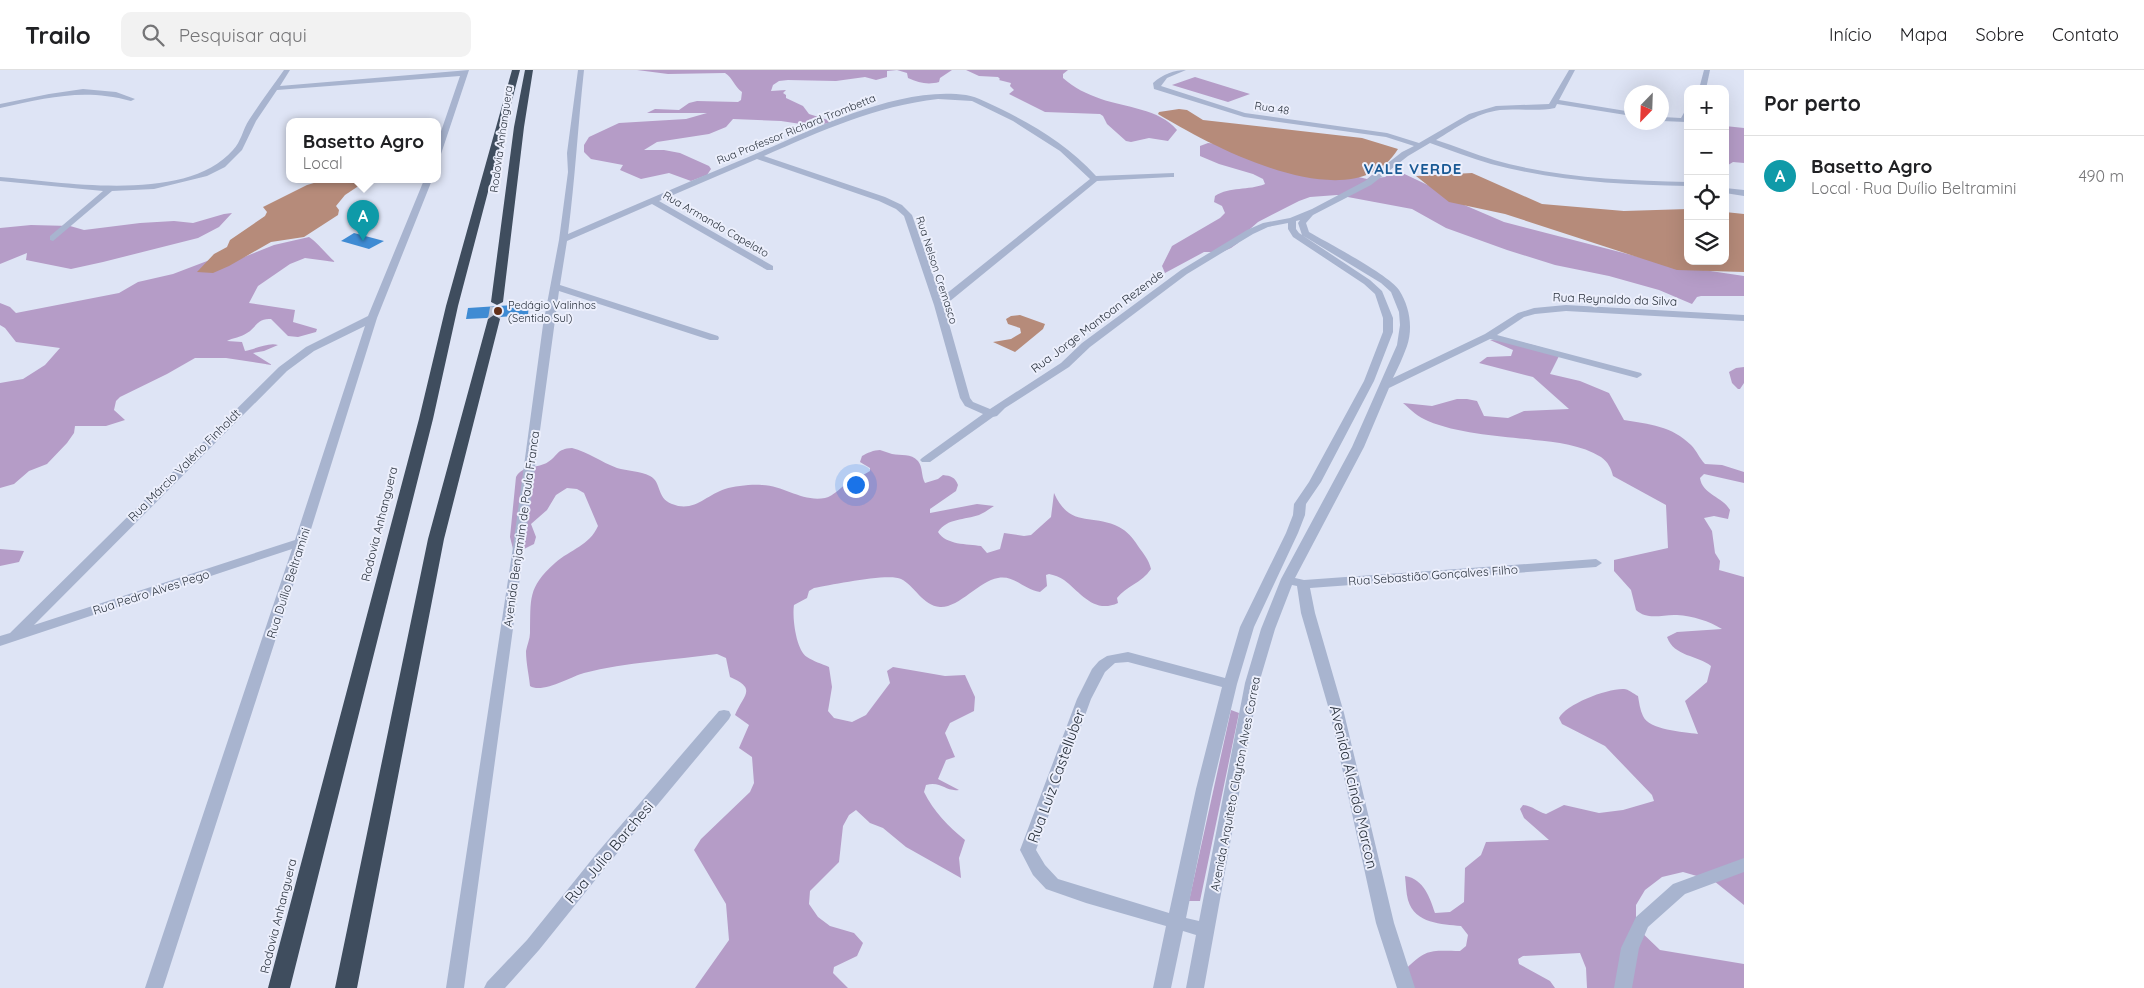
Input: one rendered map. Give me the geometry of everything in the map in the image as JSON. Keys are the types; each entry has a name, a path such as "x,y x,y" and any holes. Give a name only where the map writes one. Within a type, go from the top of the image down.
{"highway":[{"name":"Rodovia Anhanguera","path":"279,988 426,419 452,306 516,70"},
{"name":"Rodovia Anhanguera","path":"497,302 519,127 530,70"},
{"path":"346,988 436,539 494,319"}],"street":[{"path":"0,179 110,189 154,187 204,174 222,165 238,150 252,121 287,70"},
{"name":"Avenida Benjamim de Paula Franca","path":"455,988 519,547 554,286 563,240 572,172 571,153 581,70"},
{"name":"Rua 48","path":"1180,70 1160,80 1157,87 1179,96 1244,115 1387,135 1420,146"},
{"path":"1428,140 1486,111 1499,108 1548,108 1556,102 1572,70"},
{"path":"1703,85 1708,70"},
{"path":"276,88 465,72 441,142"},
{"path":"0,106 53,95 82,93 111,93 131,99"},
{"name":"Rua Professor Richard Trombetta","path":"563,240 652,200 876,108 927,98 959,97 972,99 986,105 1046,135 1060,145 1094,179"},
{"path":"1556,102 1624,113"},
{"path":"1669,118 1684,117"},
{"path":"1428,140 1493,162 1562,176 1611,182 1684,184"},
{"name":"Rua Jorge Mantoan Rezende","path":"926,460 1002,406 1065,365 1086,344 1184,272 1250,232 1266,225 1292,220 1309,214 1368,183 1388,170 1405,154 1428,140"},
{"name":"Rua Nelson Cremasco","path":"757,156 899,207 908,216 939,305 965,398 969,404 993,414"},
{"path":"939,305 1050,218 1093,182 1094,179 1171,175"},
{"name":"Rua Duílio Beltramini","path":"154,988 301,542 372,318 427,183"},
{"path":"53,238 110,189"},
{"path":"1729,191 1744,193"},
{"name":"Rua Armando Capelato","path":"652,200 770,268"},
{"name":"Avenida Arquiteto Clayton Alves Correa","path":"1196,988 1252,684 1271,620 1288,579 1358,446 1402,345 1405,325 1400,299 1395,291 1384,281 1305,233 1302,223 1309,214"},
{"name":"Avenida Arquiteto Clayton Alves Correa","path":"1162,988 1204,788 1230,684 1247,627 1292,533 1299,515 1300,504 1315,482 1369,381 1388,332 1388,318 1379,293 1367,282 1296,235 1292,229 1292,220"},
{"path":"554,286 714,338"},
{"name":"Rua Reynaldo da Silva","path":"1383,387 1489,336 1521,315 1550,308 1744,318"},
{"name":"Rua Márcio Valério Finholdt","path":"14,637 283,369 310,349 372,318"},
{"path":"1489,336 1637,375"},
{"path":"1300,504 1323,512"},
{"path":"1292,533 1310,537"},
{"name":"Rua Pedro Alves Pego","path":"0,641 301,542"},
{"name":"Rua Sebastião Gonçalves Filho","path":"1272,575 1304,584 1596,562"},
{"name":"Avenida Alcindo Marcon","path":"1304,584 1308,612 1337,713 1385,923 1406,988"},
{"name":"Rua Luiz Castelluber","path":"1207,931 1086,896 1052,884 1040,870 1028,850 1084,699 1099,669 1104,664 1112,659 1128,658 1152,662 1230,684"},
{"name":"Rua Julio Barchesi","path":"493,988 534,945 603,858 724,715"},
{"path":"1623,988 1630,948 1642,922 1679,890 1744,865"}],"shaded area":[{"path":"637,70 897,70 887,71 887,77 876,80 865,77 836,81 788,80 779,81 773,85 771,91 786,90 783,93 786,95 786,98 803,106 809,114 828,120 829,123 814,126 781,121 733,119 726,127 709,134 657,142 644,150 664,150 680,153 709,166 711,169 707,175 691,181 669,173 641,179 620,170 623,165 591,159 584,152 584,145 589,137 619,123 686,119 707,113 647,113 655,109 679,110 689,103 697,101 738,102 741,100 742,92 725,73 668,74"},
{"path":"897,70 952,70 940,78 939,82 927,83 908,78 907,73"},
{"path":"966,70 1068,70 1063,74 1063,78 1081,90 1101,99 1152,113 1170,123 1177,130 1168,141 1149,138 1131,142 1126,141 1107,124 1100,114 1045,112 1009,94 1014,90 1010,86 1011,83 999,80 998,77 979,76"},
{"path":"1195,77 1250,94 1228,102 1172,85"},
{"path":"1179,109 1187,110 1203,120 1362,138 1398,149 1377,170 1349,179 1316,179 1281,171 1245,159 1158,114 1159,112"},
{"path":"1729,126 1744,128 1744,163 1733,162 1729,164"},
{"path":"1208,143 1367,179 1372,175 1376,178 1385,177 1396,170 1434,188 1455,201 1504,222 1670,265 1744,276 1744,296 1701,296 1697,297 1692,304 1659,290 1609,276 1555,265 1507,250 1446,228 1412,209 1337,195 1310,197 1299,201 1258,222 1231,248 1222,252 1204,252 1165,273 1162,266 1172,246 1220,218 1225,213 1222,206 1214,202 1215,196 1227,191 1265,184 1263,179 1253,174 1200,156 1200,146"},
{"path":"1472,173 1542,204 1624,211 1684,209 1684,265 1729,265 1729,212 1744,214 1744,272 1677,270 1505,214 1449,202 1416,176"},
{"path":"314,183 363,183 345,195 336,206 339,210 338,215 304,237 271,242 213,273 197,272 214,254 227,247 230,240 265,216 267,212 263,207"},
{"path":"232,213 219,227 198,238 103,262 71,269 26,260 27,253 0,264 0,228 31,225 70,226 84,230 140,223 174,221 193,223"},
{"path":"309,237 335,262 305,258 290,264 258,286 249,303 295,310 293,322 317,329 316,332 298,337 288,336 271,319 260,321 250,331 227,341 242,342 245,351 266,345 278,345 253,353 272,365 226,358 195,358 120,397 116,401 114,410 125,420 106,426 75,426 74,433 67,443 47,464 29,471 14,484 0,488 0,383 23,379 45,365 60,348 16,342 5,328 0,325 0,303 10,307 16,313 119,293 138,282 173,274 215,258 239,259 274,245"},
{"path":"1020,315 1045,324 1043,329 1015,352 993,342 1011,339 1021,333 1020,328 1008,324 1006,319 1011,316"},
{"path":"1490,340 1525,343 1560,354 1550,374 1580,381 1609,393 1624,420 1660,427 1676,434 1691,445 1705,464 1722,465 1744,472 1744,483 1704,474 1700,478 1705,488 1730,510 1728,519 1714,516 1704,518 1712,531 1715,553 1720,561 1719,570 1744,577 1744,905 1714,881 1683,872 1662,877 1645,890 1636,905 1636,927 1660,950 1744,964 1744,988 1587,988 1586,968 1580,953 1523,956 1518,959 1519,964 1550,981 1555,988 1408,988 1406,969 1413,962 1430,952 1460,951 1466,946 1468,935 1461,926 1430,921 1417,914 1408,900 1405,876 1412,878 1422,885 1435,913 1450,912 1464,902 1465,868 1481,855 1486,842 1549,840 1524,818 1520,809 1523,805 1546,814 1564,805 1599,813 1623,810 1654,801 1652,795 1605,746 1562,724 1559,718 1578,702 1608,691 1624,689 1638,696 1640,709 1646,721 1667,730 1698,734 1685,701 1707,682 1711,666 1706,662 1681,652 1670,644 1667,637 1677,632 1722,629 1695,618 1677,615 1651,616 1636,610 1631,590 1614,571 1614,560 1668,548 1666,505 1613,476 1609,465 1601,457 1569,445 1453,429 1428,421 1403,403 1432,406 1457,399 1467,399 1477,401 1484,416 1508,418 1524,411 1569,409 1533,377 1479,363 1487,357 1511,356 1513,350"},
{"path":"1744,367 1744,383 1738,389 1732,383 1729,372 1736,368"},
{"path":"572,448 617,468 650,476 654,479 661,494 667,501 680,506 693,505 725,489 749,485 770,486 809,498 825,498 850,481 870,471 870,468 860,462 862,456 880,450 915,458 921,466 925,483 938,479 943,475 950,476 956,480 958,485 956,491 930,509 930,513 977,504 994,506 979,515 951,522 942,527 938,532 951,542 981,546 987,553 1000,549 1004,533 1024,536 1031,535 1051,517 1054,493 1060,504 1067,512 1074,516 1109,523 1125,531 1134,540 1147,560 1151,569 1147,574 1117,598 1118,603 1109,606 1095,604 1062,579 1049,574 1046,575 1047,586 1040,592 1009,579 998,578 991,580 954,603 940,607 929,603 901,579 884,577 814,588 809,591 807,598 794,605 796,633 800,648 807,657 829,667 832,687 828,711 834,718 852,722 866,715 890,683 887,671 893,667 945,676 965,675 975,697 974,711 950,723 945,733 955,757 946,760 938,779 959,790 950,790 940,785 931,784 926,785 924,792 942,818 965,840 959,858 961,878 906,847 883,828 870,823 856,810 849,815 843,826 839,862 810,891 809,904 818,917 830,926 854,933 863,943 857,956 834,967 833,973 848,988 695,988 729,940 726,904 694,850 701,839 750,792 754,783 752,757 739,748 749,725 735,715 746,693 746,689 739,681 730,677 726,658 717,654 633,664 584,673 542,688 530,686 526,651 530,635 532,595 535,587 555,563 585,543 598,526 584,493 577,489 567,488 556,495 547,510 531,524 536,537 534,544 524,549 513,549 510,537 516,477 523,470 544,464 560,451"},
{"path":"0,549 24,551 19,562 0,566"},
{"path":"1231,710 1239,713 1200,901 1189,901"}],"building":[{"path":"354,233 384,241 369,249 341,241"},
{"name":"Pedágio Valinhos (Sentido Sul)","path":"529,304 528,315 500,317 493,313 487,318 466,319 468,308"}],"tunnel":[{"path":"494,319 497,302"}],"place":[{"name":"Basetto Agro","path":"363,241"},
{"name":"Pedágio Valinhos (Sentido Sul)","path":"498,311"}],"district":[{"name":"VALE VERDE","path":"1413,168"}]}
